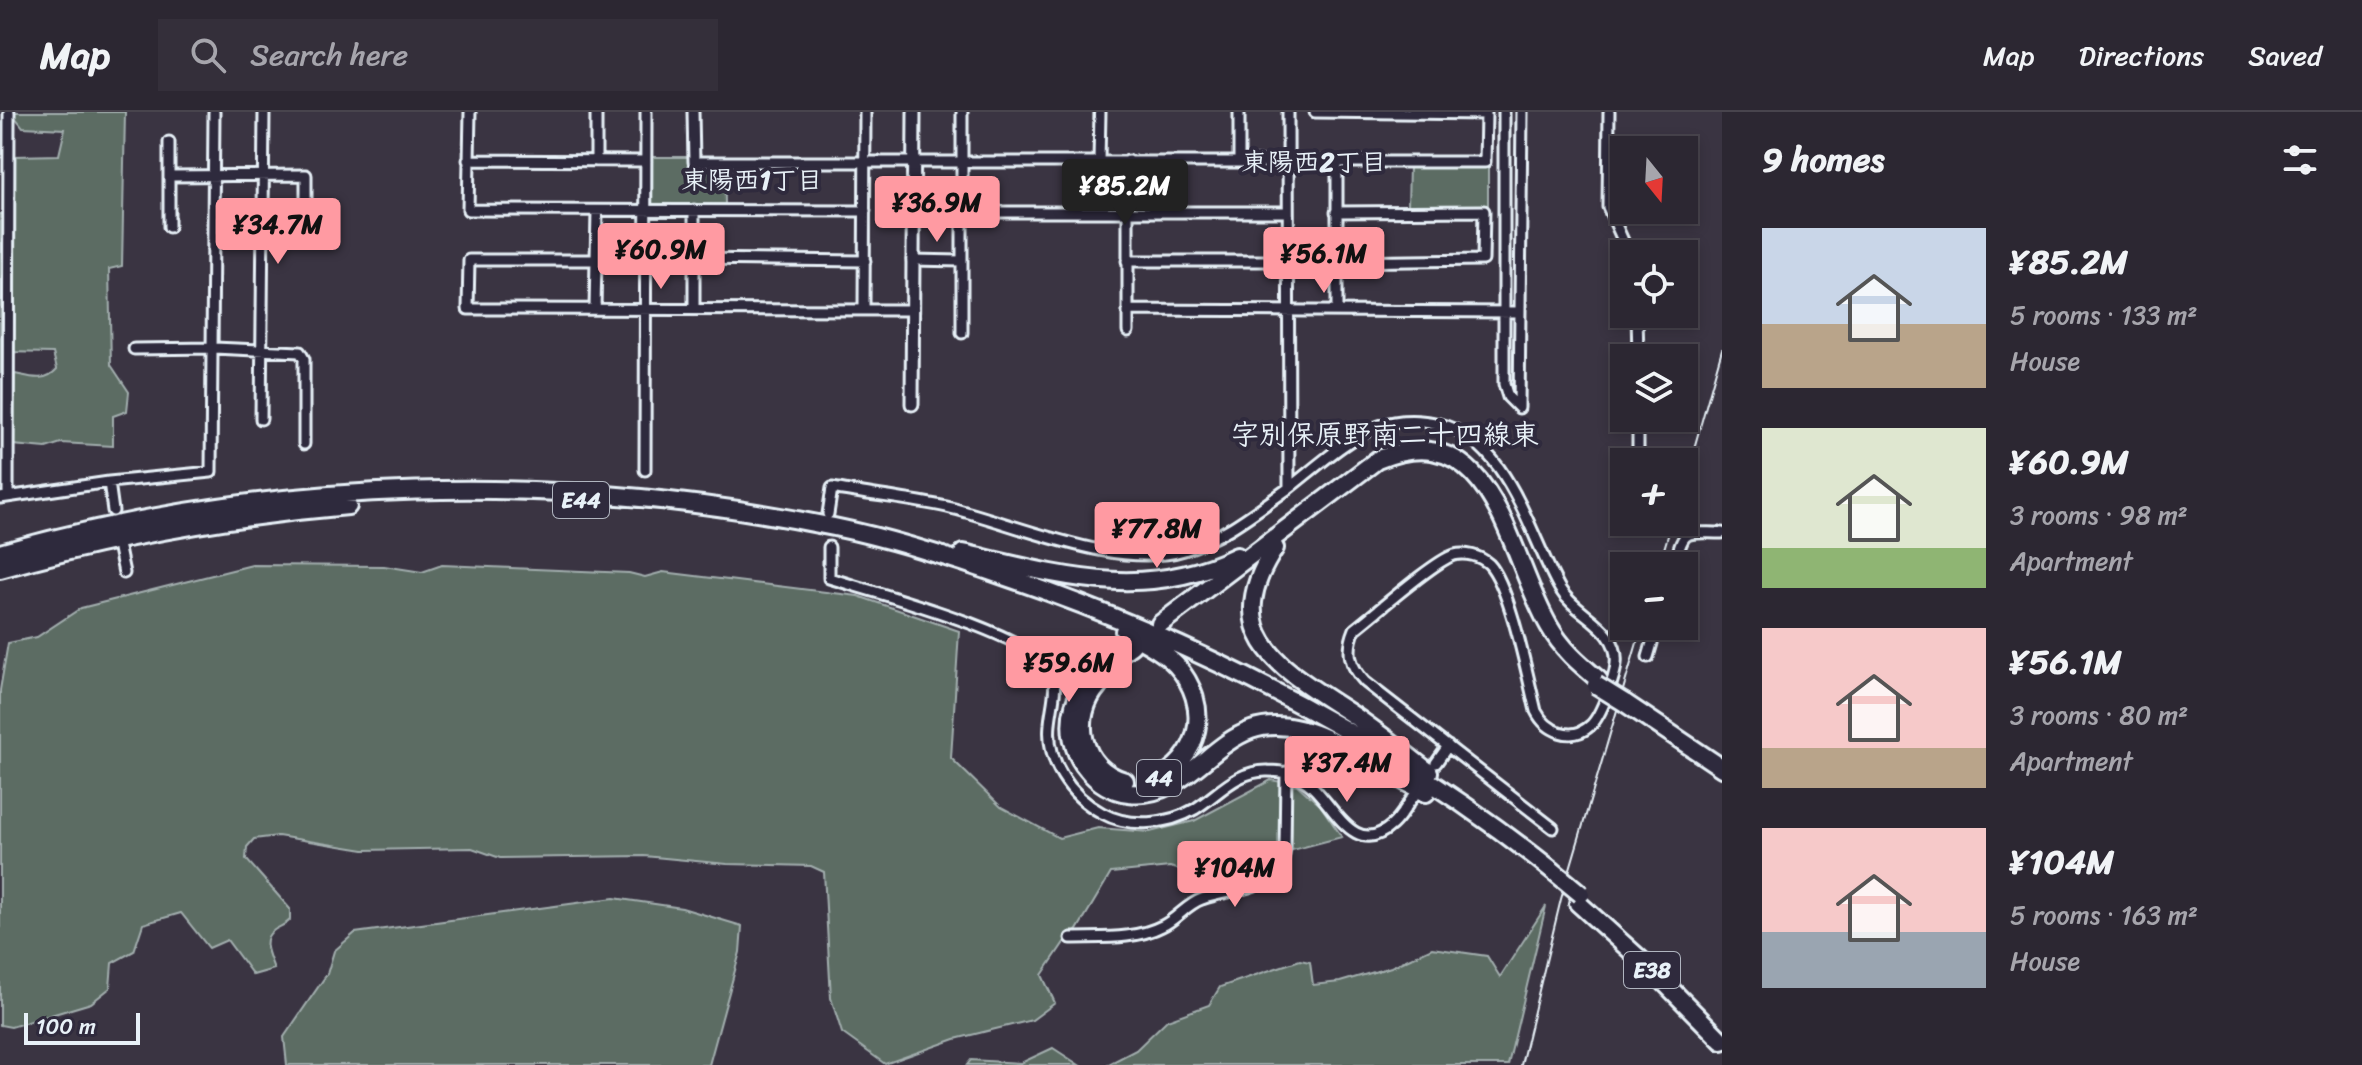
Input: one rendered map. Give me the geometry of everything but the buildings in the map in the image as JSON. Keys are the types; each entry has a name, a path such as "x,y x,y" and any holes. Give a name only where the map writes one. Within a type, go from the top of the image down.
{"highway":[{"path":"902,544 962,552 1086,581 1129,582 1204,569 1270,545 1377,460 1413,448 1445,452 1459,459 1477,477 1492,501 1549,626 1567,652 1598,682 1722,768"},
{"name":"E44","path":"0,553 120,523 206,508 340,495 450,491 580,493 704,505 838,527 902,544 1051,593 1150,636"},
{"name":"E44","path":"0,569 123,538 300,510 450,500 581,500 704,511 836,534 979,575 1150,636"},
{"path":"1270,545 1257,579 1252,611 1267,652 1295,677 1365,723 1494,819 1525,848"},
{"name":"44","path":"1113,625 1162,652 1192,687 1198,716 1187,757 1177,767 1152,781 1121,780 1098,765 1086,747 1081,727 1092,693 1107,677 1150,636 1270,545"},
{"path":"1150,636 1084,686 1075,701 1073,739 1081,762 1109,787 1136,794 1168,786 1185,777 1235,737 1269,725 1284,725 1327,739 1463,813"},
{"name":"E38","path":"1150,636 1316,722 1463,813 1580,898 1722,1032"},
{"name":"E38","path":"1150,636 1221,663 1319,716 1419,777 1525,848 1550,874"},
{"path":"1626,701 1722,762"},
{"name":"E38","path":"1580,898 1722,1041"}],"street":[{"path":"9,112 5,210 4,497 211,472 214,112"},
{"path":"261,419 264,112"},
{"path":"470,112 468,210 865,211"},
{"path":"596,112 596,161"},
{"path":"645,470 646,112"},
{"path":"693,112 694,162 1485,162 1486,113 1315,112"},
{"path":"864,310 865,112"},
{"path":"912,404 914,112"},
{"path":"962,112 962,333"},
{"path":"1099,161 1100,112"},
{"path":"1239,112 1239,162"},
{"path":"1288,112 1289,488"},
{"path":"1504,112 1504,384 1508,397 1519,408 1522,112"},
{"path":"1609,112 1608,207 1623,240"},
{"path":"169,142 169,227"},
{"path":"468,160 646,161"},
{"path":"1128,161 1128,331"},
{"path":"1337,162 1337,311"},
{"path":"170,176 306,175 306,221"},
{"path":"694,210 694,309"},
{"path":"595,309 597,211"},
{"path":"1336,212 1484,211 1483,260 1337,262"},
{"path":"962,212 1287,212"},
{"path":"694,259 865,261"},
{"path":"596,260 469,260 468,309 912,310"},
{"path":"912,260 961,261"},
{"path":"1127,261 1288,261"},
{"path":"1128,310 1520,312"},
{"path":"134,349 214,348 300,352 304,359 304,444"},
{"path":"828,514 832,488 947,507 1103,551 1146,554 1182,551 1214,538 1377,426 1401,420 1419,420 1458,428 1477,441 1492,457 1526,516 1561,591 1577,609 1607,633 1613,643 1616,664 1598,717 1592,725 1566,734 1554,731 1536,711 1518,636 1497,577 1479,557 1466,554 1453,556 1435,567 1355,629 1349,652 1355,672 1365,682 1553,828"},
{"path":"109,482 113,511"},
{"path":"1678,552 1682,537 1688,533 1722,533"},
{"path":"829,547 829,578 976,627 1024,647 1041,660 1051,670 1055,685 1049,728 1057,767 1068,786 1085,803 1104,815 1128,823 1171,819 1193,810 1234,779 1264,770 1286,772 1307,782 1320,793 1348,829 1362,834 1381,833 1393,824 1414,796"},
{"path":"119,549 124,573"},
{"path":"1648,657 1653,640"},
{"path":"1436,763 1448,746"},
{"path":"1071,938 1150,931 1201,899 1255,887 1275,872 1285,849 1286,772"}],"green space":[{"path":"15,112 125,112 122,266 109,269 111,365 129,392 127,411 113,416 113,446 61,443 46,448 13,445 15,374 42,378 57,369 53,353 4,352 0,373 0,214 14,214 15,156 59,155 65,129 23,127"},
{"path":"651,157 689,157 689,166 724,166 725,204 651,205"},
{"path":"1409,167 1488,168 1488,206 1408,206"},
{"path":"252,565 384,566 422,572 442,565 629,573 645,577 663,572 858,596 959,631 951,758 1001,807 1059,838 1098,828 1150,832 1194,821 1271,780 1297,785 1320,805 1342,837 1262,858 1234,858 1177,869 1170,867 1111,873 1077,930 1065,941 1042,975 1055,1003 1032,1020 955,1039 885,1064 842,1033 831,998 824,872 811,866 727,864 644,856 500,858 472,848 364,850 278,836 254,839 247,847 246,859 290,909 290,920 267,939 274,969 253,975 227,940 209,948 181,913 143,924 134,951 112,963 110,988 91,1003 11,1027 0,1025 0,690 8,643 37,637 81,608"},
{"path":"614,898 682,908 742,926 740,952 709,1065 287,1065 284,1037 327,974 334,951 355,933"},
{"path":"1546,906 1508,1065 1107,1065 1136,1050 1167,1020 1209,1005 1220,987 1300,960 1310,962 1313,985 1340,982 1391,967 1432,948 1487,956 1500,977"},
{"path":"1053,1048 1079,1065 967,1065 971,1060 1021,1063"}],"railway":[{"path":"1694,448 1722,349"},
{"path":"1663,552 1668,536"},
{"path":"1521,1065 1561,899 1638,640"}],"district":[{"name":"東陽西2丁目","path":"1314,162"},
{"name":"東陽西1丁目","path":"752,180"},
{"name":"字別保原野南二十四線東","path":"1385,434"}]}
